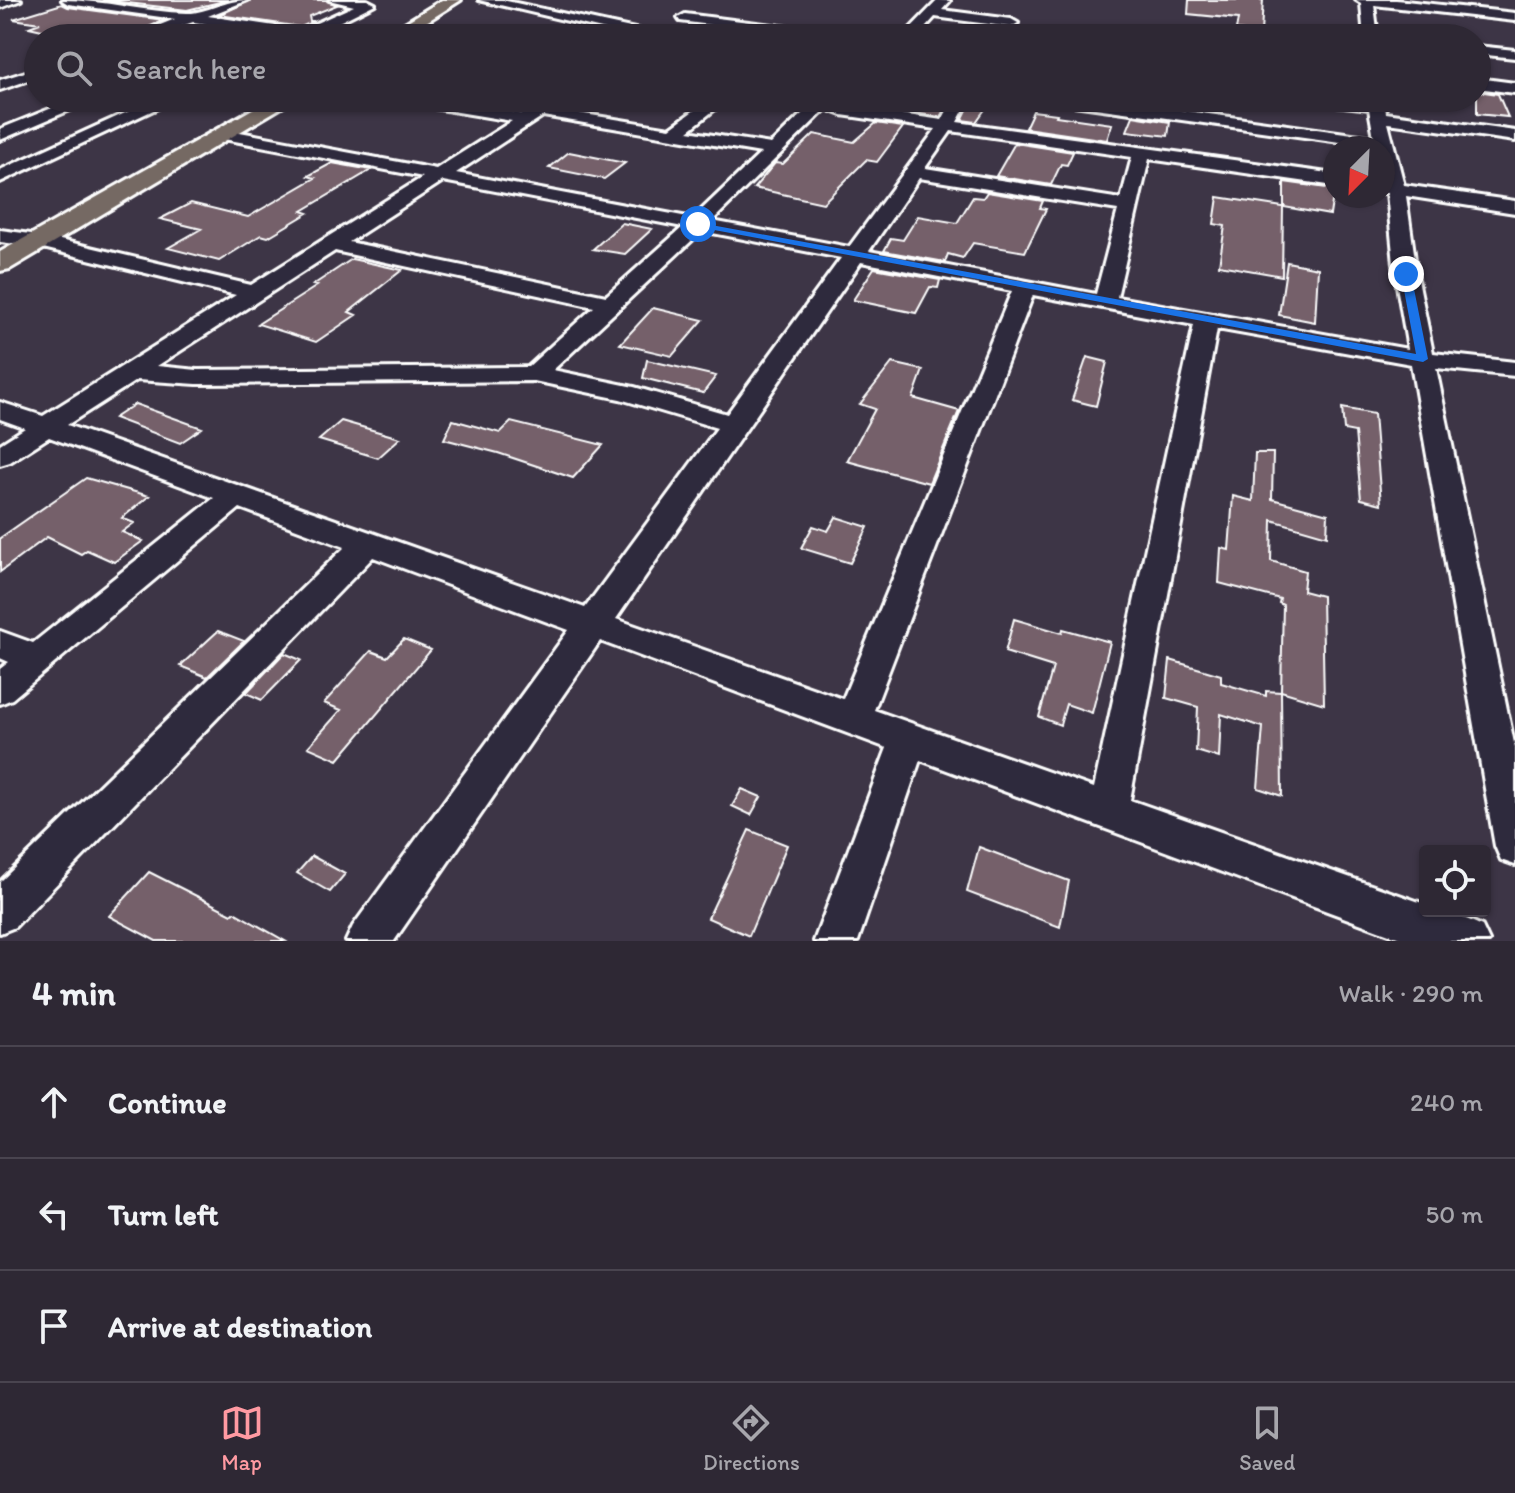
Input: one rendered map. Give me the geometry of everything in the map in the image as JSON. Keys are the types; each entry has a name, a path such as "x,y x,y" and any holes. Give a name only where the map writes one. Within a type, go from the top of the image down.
{"main road":[{"path":"413,24 453,0"},
{"path":"0,263 262,112"}],"street":[{"path":"0,4 15,0"},
{"path":"68,0 221,24"},
{"path":"175,24 242,0"},
{"path":"335,0 374,2"},
{"path":"485,0 624,24"},
{"path":"921,24 945,0"},
{"path":"1368,24 1364,0 1458,5 1515,17"},
{"path":"325,24 374,2"},
{"path":"675,24 698,9"},
{"path":"932,13 1015,17 1010,24"},
{"path":"1491,51 1515,54"},
{"path":"3,82 24,76"},
{"path":"3,82 24,86"},
{"path":"1491,85 1515,88"},
{"path":"0,135 66,112"},
{"path":"0,177 144,112"},
{"path":"511,112 674,133 774,150"},
{"path":"0,456 539,112"},
{"path":"674,133 702,112"},
{"path":"534,374 698,224 774,150 807,112"},
{"path":"876,112 947,125 1073,121 1323,139"},
{"path":"368,941 954,112"},
{"path":"1068,112 1073,121 1142,151 1323,178"},
{"path":"1378,112 1383,136"},
{"path":"1401,112 1515,136"},
{"path":"224,134 1105,302 1423,359 1515,369"},
{"path":"0,149 41,158"},
{"path":"1105,302 1142,151"},
{"path":"914,172 1129,206"},
{"path":"1395,189 1515,207"},
{"path":"1394,208 1423,359 1504,725 1515,846"},
{"path":"0,236 39,241 255,293"},
{"path":"331,244 611,304"},
{"path":"853,718 1025,287"},
{"path":"1109,810 1207,320"},
{"path":"132,372 197,377 534,374 625,392 734,425"},
{"path":"0,410 1467,941"},
{"path":"0,689 237,495"},
{"path":"0,912 369,542"},
{"path":"0,644 37,659"},
{"path":"836,941 909,738"}],"building":[{"path":"102,0 228,0 187,10"},
{"path":"251,0 326,0 337,5 309,16 310,21 314,21 308,24 280,24 219,15"},
{"path":"1189,0 1263,0 1262,24 1237,24 1238,19 1188,14"},
{"path":"62,4 164,20 155,24 37,24 40,23 13,19"},
{"path":"1491,93 1498,94 1508,117 1477,114 1491,112"},
{"path":"908,112 943,112 940,117"},
{"path":"966,112 983,112 976,122 962,120"},
{"path":"1033,112 1112,124 1107,140 1025,128"},
{"path":"1133,116 1170,122 1168,136 1127,131"},
{"path":"876,123 903,127 877,162 866,160 823,203 754,188 775,163 783,164 814,134 854,142"},
{"path":"1015,143 1073,152 1067,165 1061,164 1051,185 996,176"},
{"path":"569,152 625,163 604,179 549,168"},
{"path":"332,163 371,170 302,211 308,213 268,237 261,235 219,261 168,248 201,229 160,219 191,203 248,217 315,178 308,176"},
{"path":"1284,182 1323,187 1323,208 1331,208 1330,215 1284,207"},
{"path":"987,192 1043,201 1040,208 1046,209 1025,252 973,243 963,258 948,254 945,262 884,251 891,238 903,240 918,216 957,223 973,197 983,198"},
{"path":"1218,197 1283,207 1282,276 1219,265 1225,226 1214,224"},
{"path":"622,223 652,229 625,254 593,249"},
{"path":"352,259 402,270 349,312 356,315 316,342 258,324 317,286 313,285"},
{"path":"1287,262 1318,268 1315,322 1279,315"},
{"path":"874,268 940,280 938,288 930,287 916,313 853,300"},
{"path":"653,308 703,320 672,356 620,344"},
{"path":"1087,357 1107,362 1096,406 1072,400"},
{"path":"647,360 716,376 703,393 643,378"},
{"path":"892,363 923,370 913,398 959,411 929,483 847,461 875,409 860,404"},
{"path":"135,404 202,428 180,443 114,418"},
{"path":"1342,408 1374,414 1381,504 1361,499 1355,432 1344,430"},
{"path":"453,420 500,433 511,422 603,445 573,478 444,439"},
{"path":"341,421 400,438 378,458 319,440"},
{"path":"1255,453 1273,453 1272,499 1328,514 1327,536 1272,520 1271,561 1305,571 1303,591 1322,596 1324,704 1281,691 1283,605 1279,603 1280,599 1219,583 1221,548 1229,550 1233,496 1253,501"},
{"path":"86,478 149,496 122,518 134,523 122,532 143,541 114,562 87,550 81,554 47,537 0,572 0,538"},
{"path":"836,517 868,527 850,563 801,548 813,526 828,531"},
{"path":"1014,619 1062,633 1063,629 1110,642 1092,713 1066,704 1060,725 1039,717 1053,667 1005,652"},
{"path":"218,631 244,641 207,677 180,666"},
{"path":"404,639 431,650 338,760 308,747 341,710 324,703 371,651 387,657"},
{"path":"284,653 301,660 262,700 246,693"},
{"path":"1170,660 1221,675 1221,683 1266,696 1266,691 1281,692 1282,796 1258,788 1263,727 1221,714 1219,758 1196,751 1198,707 1166,698"},
{"path":"742,789 761,797 751,815 732,806"},
{"path":"749,830 787,845 749,936 708,918"},
{"path":"979,847 1069,881 1060,927 967,892"},
{"path":"312,856 345,874 330,892 297,873"},
{"path":"149,872 232,914 234,912 285,941 156,941 109,916"}],"route":[{"path":"698,224 1423,359 1406,274"}]}
